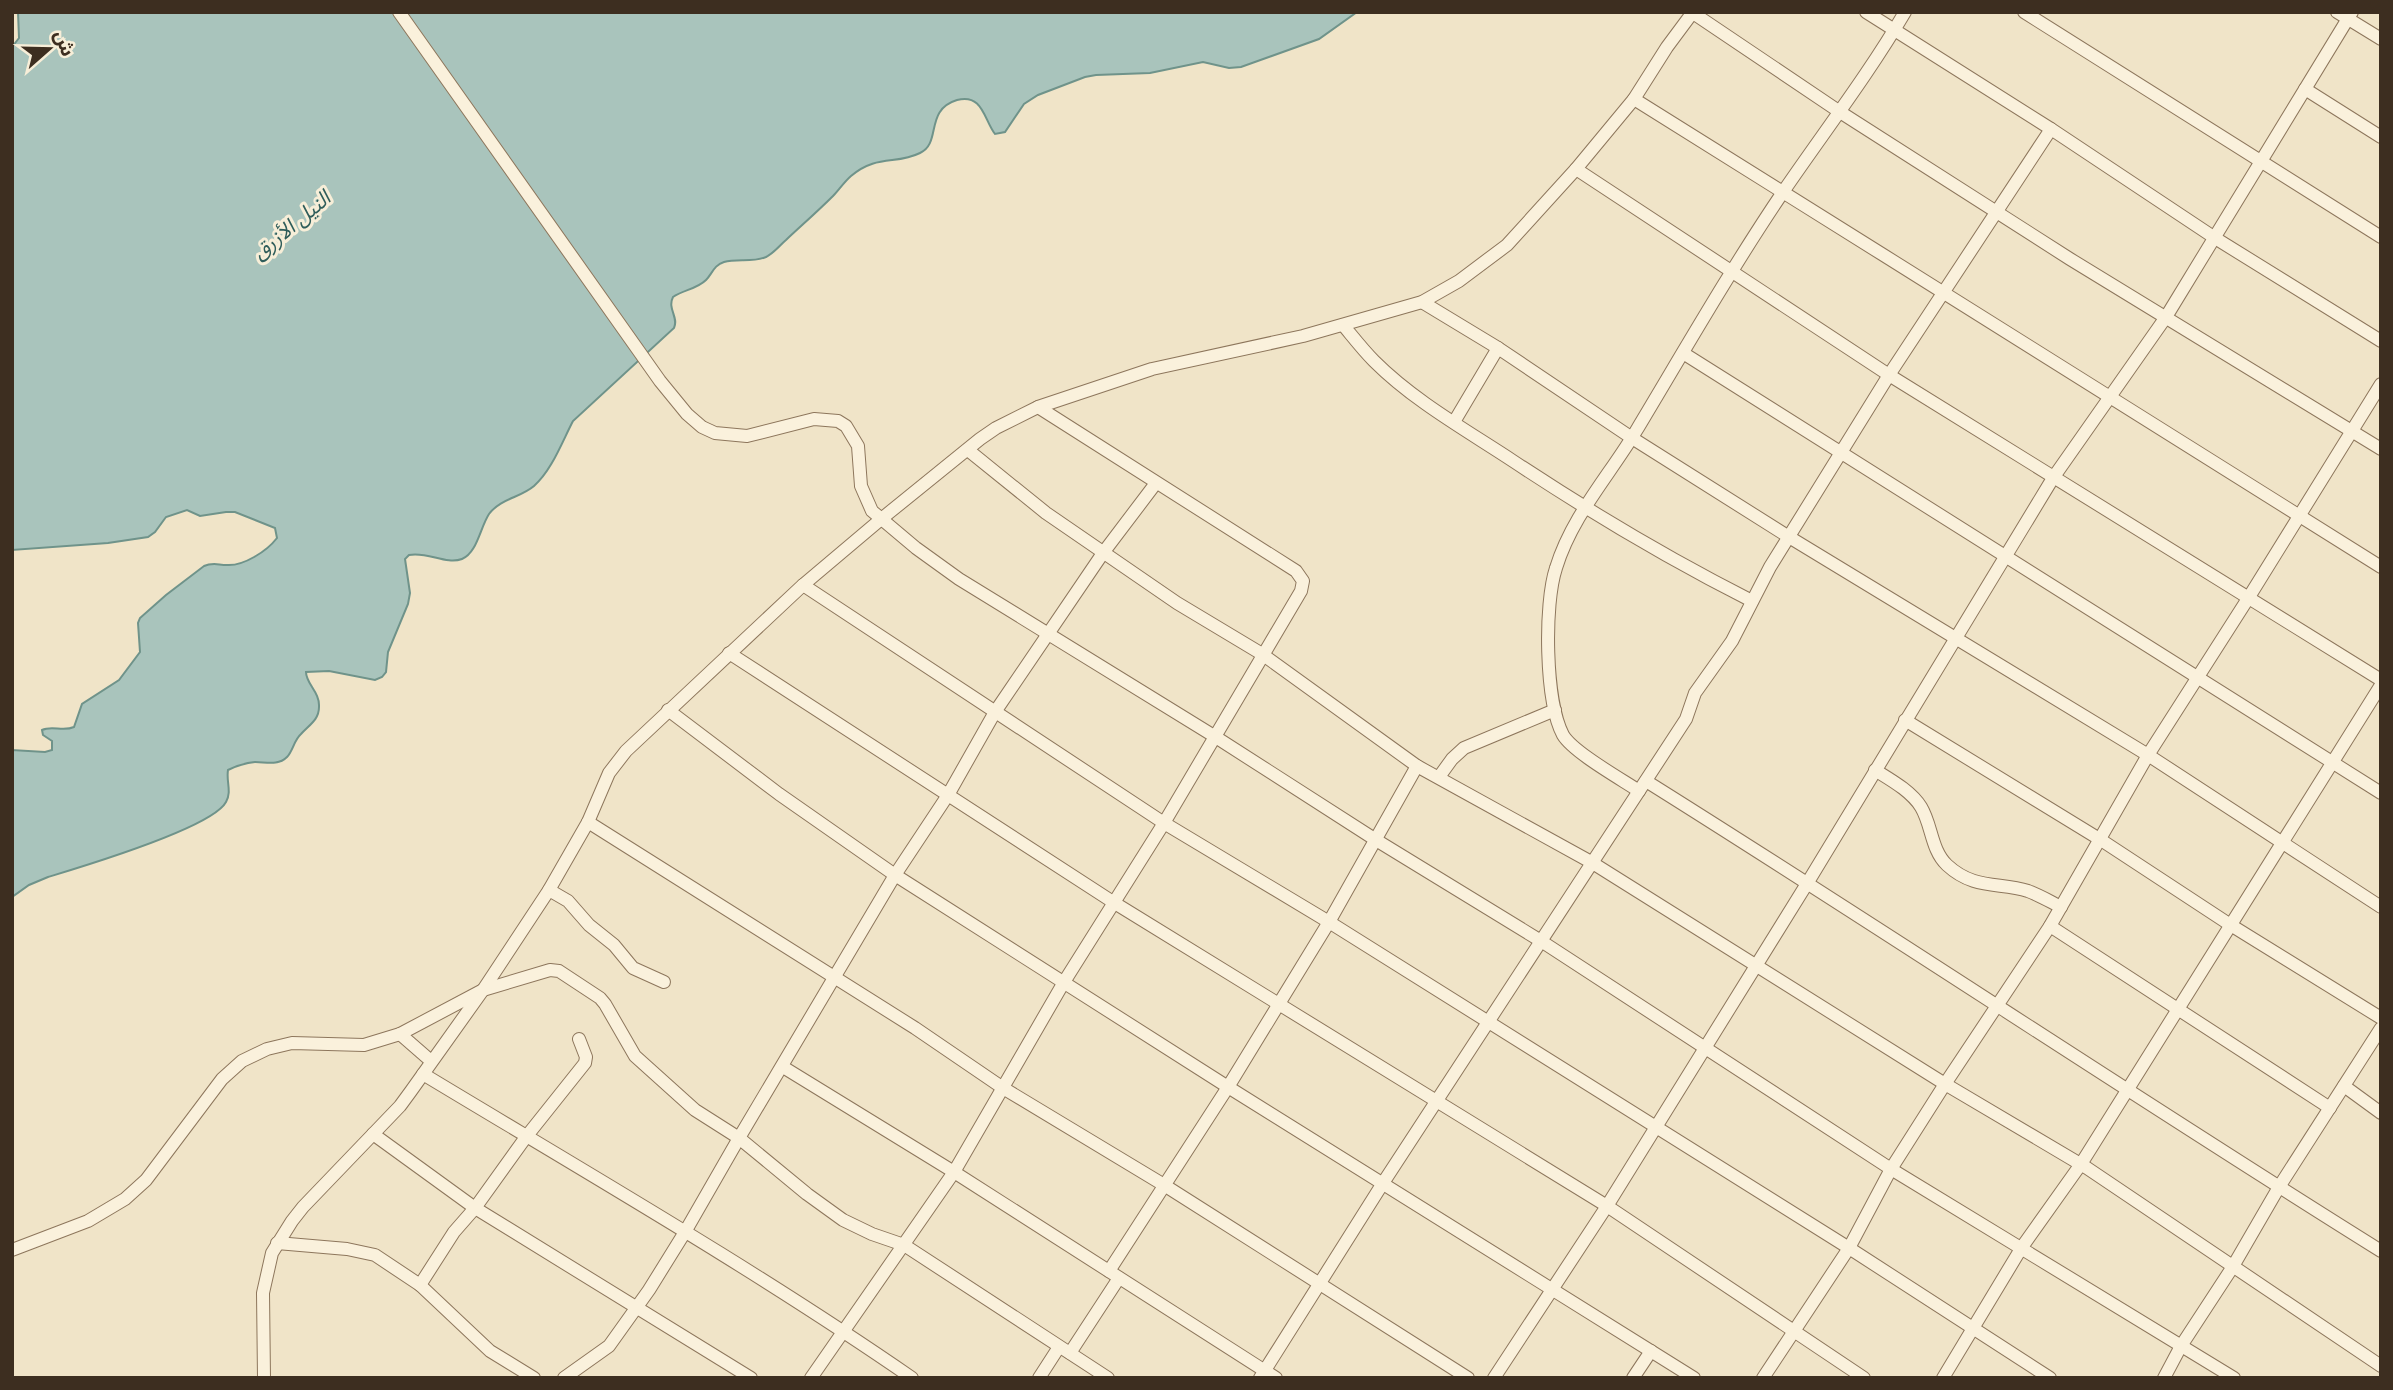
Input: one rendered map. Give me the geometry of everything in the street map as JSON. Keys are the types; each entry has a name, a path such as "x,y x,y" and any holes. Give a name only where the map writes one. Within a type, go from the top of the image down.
{"street":[{"path":"399,12 660,381 687,414 702,426 715,433 747,436 814,419 838,421 846,426 858,446 861,486 872,511 880,520 959,579 1541,941 1891,1169 2234,1378"},
{"path":"264,1378 263,1293 272,1253 277,1243 303,1207 400,1106 483,990 549,890 588,822 609,773 626,751 668,710 803,585 996,428 1038,407 1152,369 1343,325 1422,302 1459,281 1507,245 1576,169 1634,99 1693,12 1840,112 1997,212 2381,449"},
{"path":"1866,12 2215,238 2381,341"},
{"path":"1905,12 1840,112 1783,191 1632,438 1583,508 1557,564 1549,594 1548,638 1555,710 1560,728 1567,742 1808,882 1998,1007 2381,1251"},
{"path":"2024,12 2381,237"},
{"path":"1494,1378 1607,1206 1808,882 2053,478 2166,317 2305,89 2346,14 2381,39"},
{"path":"2305,89 2381,137"},
{"path":"1634,99 2025,341 2381,567"},
{"path":"783,1067 954,1172 1267,1375 1319,1284 1383,1183 1686,719 1695,693 1732,641 1789,537 1889,375 2051,130"},
{"path":"1576,169 1889,375 2249,597 2381,682 2081,1164 2022,1247 1942,1378"},
{"path":"1422,302 1498,348 1632,438 1789,537 2148,755 2381,907"},
{"path":"1343,325 1374,361 1454,422 1583,508 1676,562 1752,601"},
{"path":"1454,422 1498,348"},
{"path":"1683,353 2381,793"},
{"path":"1763,1378 1849,1248 1891,1169 2062,907 2148,755 2381,384"},
{"path":"811,1378 954,1172 1064,982 1164,823 1301,591 1303,581 1296,571 1038,407"},
{"path":"968,450 1046,513 1177,603 1262,654 1417,766 1591,862 1945,1084 2081,1164 2381,1366"},
{"path":"564,1378 609,1346 637,1307 685,1232 895,875 948,795 995,712 1047,632 1156,483"},
{"path":"803,585 1164,823 1329,922 1975,1327 2050,1378"},
{"path":"729,653 1113,902 1607,1206 1864,1378"},
{"path":"668,710 779,794 895,875 1694,1378"},
{"path":"1439,778 1452,759 1464,748 1555,710"},
{"path":"1906,720 2381,1018"},
{"path":"1039,1378 1064,1350 1114,1274 1164,1185 1228,1087 1329,922 1417,766"},
{"path":"1875,770 1907,791 1921,807 1936,848 1946,864 1956,872 1983,885 2027,890 2062,907"},
{"path":"588,822 915,1028 1003,1088 1164,1185 1468,1378"},
{"path":"549,890 568,901 589,925 614,945 633,968 664,982"},
{"path":"2050,926 2330,1108"},
{"path":"12,1250 88,1221 125,1199 146,1180 222,1079 242,1061 267,1049 292,1043 364,1045 400,1034 483,990 543,971 559,971 600,998 635,1056 695,1110 739,1138 807,1194 844,1220 872,1234 904,1245 1108,1378"},
{"path":"2164,1378 2279,1187 2381,1028"},
{"path":"400,1034 431,1061"},
{"path":"420,1285 454,1232 585,1062 586,1057 579,1039"},
{"path":"422,1074 843,1330 912,1378"},
{"path":"2344,1086 2381,1114"},
{"path":"373,1134 475,1208 751,1378"},
{"path":"277,1243 360,1251 375,1255 420,1285 490,1351 534,1378"},
{"path":"1633,1378 1651,1351"}],"water":[{"name":"النيل الأزرق","path":"18,12 1357,12 1319,39 1241,67 1229,68 1203,62 1150,73 1085,77 1038,95 1024,104 1005,132 995,134 982,109 972,100 957,100 947,105 940,111 927,148 920,153 903,159 878,162 860,169 769,255 756,260 721,263 702,283 673,297 671,305 674,328 573,421 551,464 540,479 529,490 505,501 489,514 475,546 467,556 449,560 416,554 405,559 410,593 408,604 388,652 386,672 382,677 375,680 329,671 306,672 319,702 319,712 315,719 299,736 289,755 283,760 276,763 248,763 228,770 228,798 216,812 144,846 48,877 29,885 12,897 12,750 52,750 52,741 43,735 42,730 74,727 82,704 119,680 140,652 140,618 204,566 234,565 248,560 261,553 277,538 275,528 235,512 200,516 187,510 166,517 148,537 108,543 12,550 12,47 19,38"}]}
